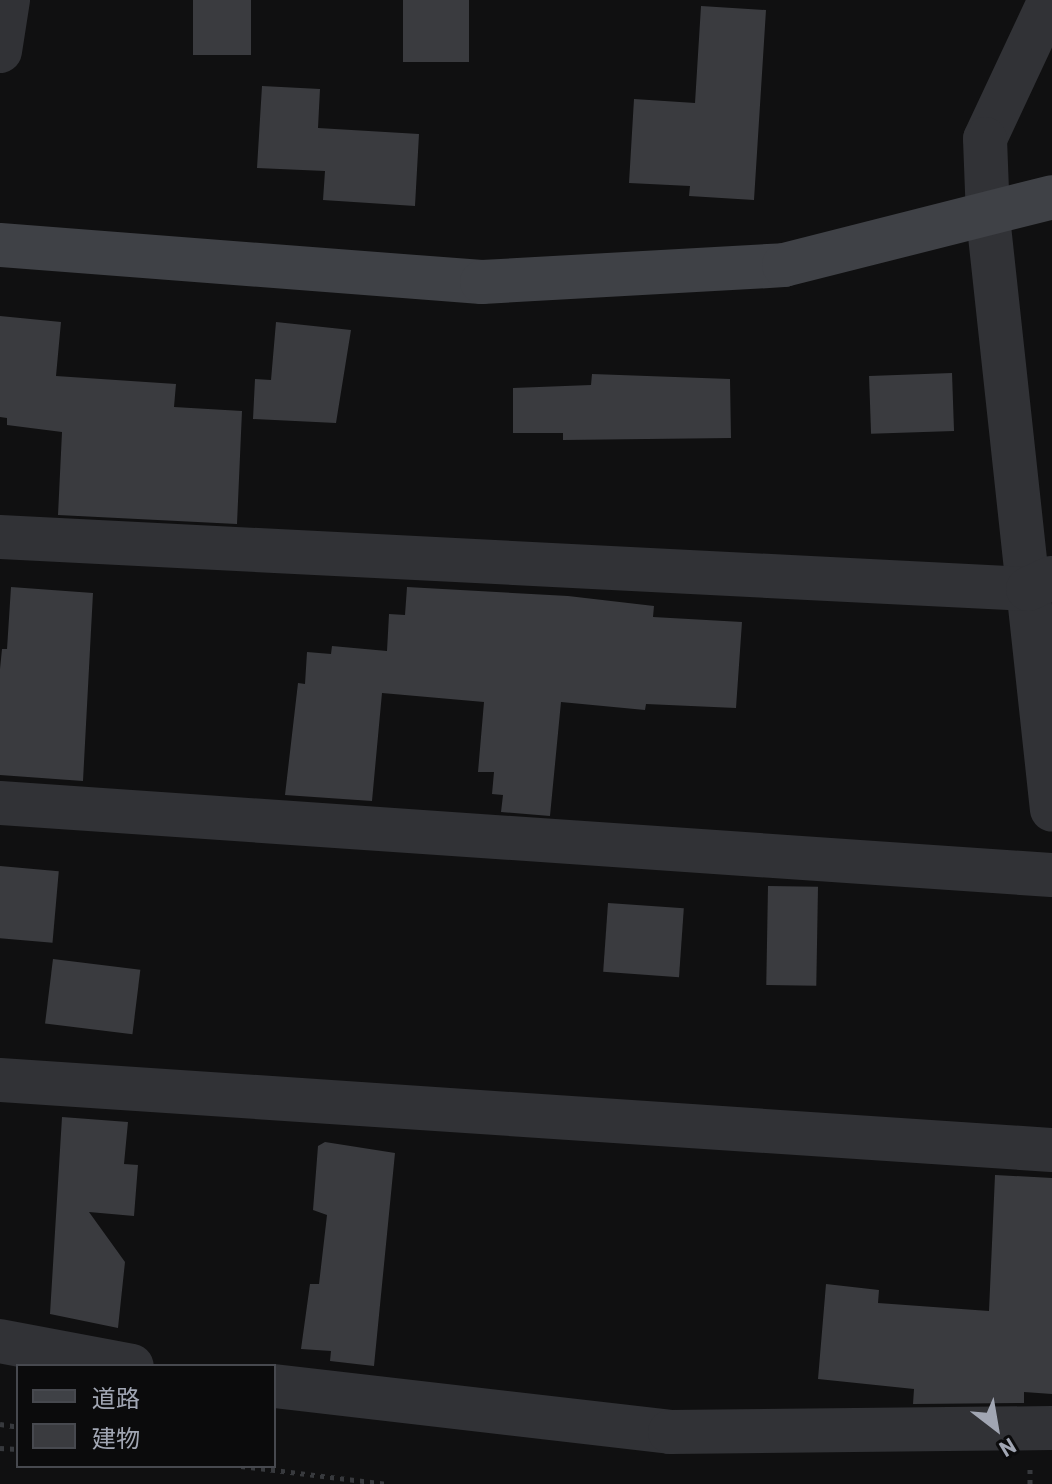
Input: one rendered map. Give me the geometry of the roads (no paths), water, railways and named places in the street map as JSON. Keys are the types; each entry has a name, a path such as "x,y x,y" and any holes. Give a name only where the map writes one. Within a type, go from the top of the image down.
{"street":[{"path":"0,51 8,0"},
{"path":"1050,0 985,139 988,217 1040,584 1052,810"},
{"path":"0,245 482,282 784,265 988,217 1052,197"},
{"path":"0,537 1040,584"},
{"path":"0,803 1052,875"},
{"path":"0,1080 1052,1150"},
{"path":"0,1341 121,1364"},
{"path":"276,1386 670,1432 1052,1428"}]}
